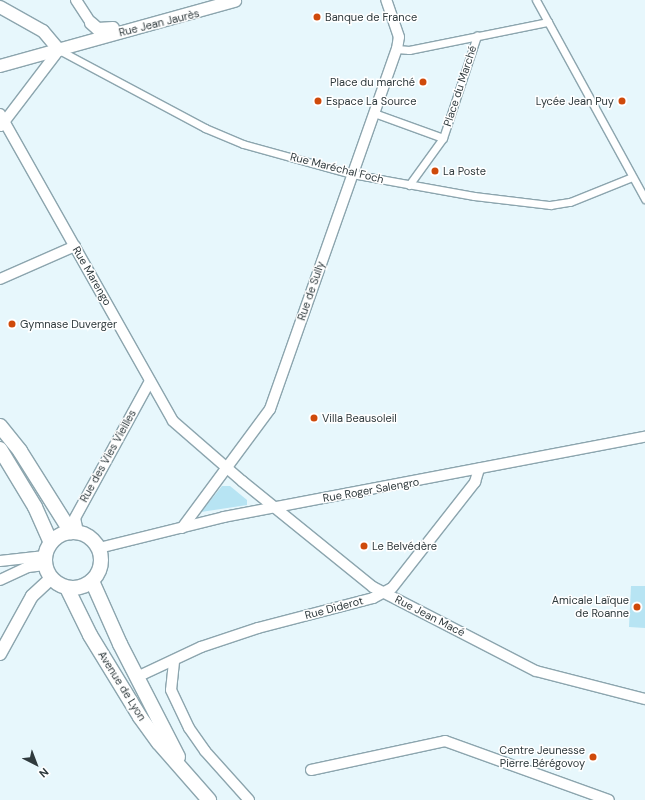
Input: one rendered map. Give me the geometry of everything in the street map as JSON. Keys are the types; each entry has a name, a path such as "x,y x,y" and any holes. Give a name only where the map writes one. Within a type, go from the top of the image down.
{"main road":[{"path":"0,426 20,451 74,532 94,541 99,548 101,566 92,581 80,587 67,588 51,578 45,560 51,542 57,537 74,532"},
{"path":"0,450 37,511 51,542"},
{"name":"Avenue de Lyon","path":"92,581 137,677 188,777"},
{"name":"Avenue de Lyon","path":"67,588 90,635 140,717 188,777 209,800"}],"street":[{"path":"76,0 91,23 82,42"},
{"name":"Rue Jean Jaurès","path":"91,23 98,29 105,30 193,7 236,0"},
{"name":"Rue Jean Jaurès","path":"0,66 59,50 82,42 209,10 236,0"},
{"path":"374,113 397,49 399,38 386,0"},
{"path":"536,0 645,199"},
{"path":"0,7 43,31 59,50 2,122"},
{"path":"397,49 409,50 548,22"},
{"name":"Place du Marché","path":"374,113 443,138 477,36"},
{"name":"Rue Maréchal Foch","path":"59,50 205,128 243,144 352,174 409,185 550,205 570,202 632,177"},
{"name":"Rue de Sully","path":"182,528 226,466 270,409 374,113"},
{"name":"Rue Marengo","path":"2,122 174,421 242,481"},
{"path":"409,185 443,138"},
{"path":"0,279 74,246"},
{"name":"Rue des Vies Vieilles","path":"74,532 75,518 150,381"},
{"name":"Rue Roger Salengro","path":"99,548 182,528 276,508 645,437"},
{"name":"Rue Diderot","path":"137,677 174,662 201,648 245,632 383,593 395,585 413,563 475,482 479,469"},
{"name":"Rue Jean Macé","path":"242,481 383,593 536,671 645,699"},
{"path":"0,561 45,560"},
{"path":"0,580 45,560"},
{"path":"0,654 32,596 51,578"},
{"path":"174,662 171,690 190,728 205,751 250,800"},
{"path":"311,770 445,742 609,800"}],"shaded area":[{"path":"222,486 230,486 247,500 247,505 201,512"},
{"name":"Amicale Laïque de Roanne","path":"631,586 645,586 645,628 629,627"}],"place":[{"name":"Banque de France","path":"317,17"},
{"name":"Place du marché","path":"423,82"},
{"name":"Espace La Source","path":"318,101"},
{"name":"Lycée Jean Puy","path":"622,101"},
{"name":"La Poste","path":"435,171"},
{"name":"Gymnase Duverger","path":"12,324"},
{"name":"Villa Beausoleil","path":"314,418"},
{"name":"Le Belvédère","path":"364,546"},
{"name":"Amicale Laïque de Roanne","path":"637,607"},
{"name":"Centre Jeunesse Pierre Bérégovoy","path":"593,757"}]}
